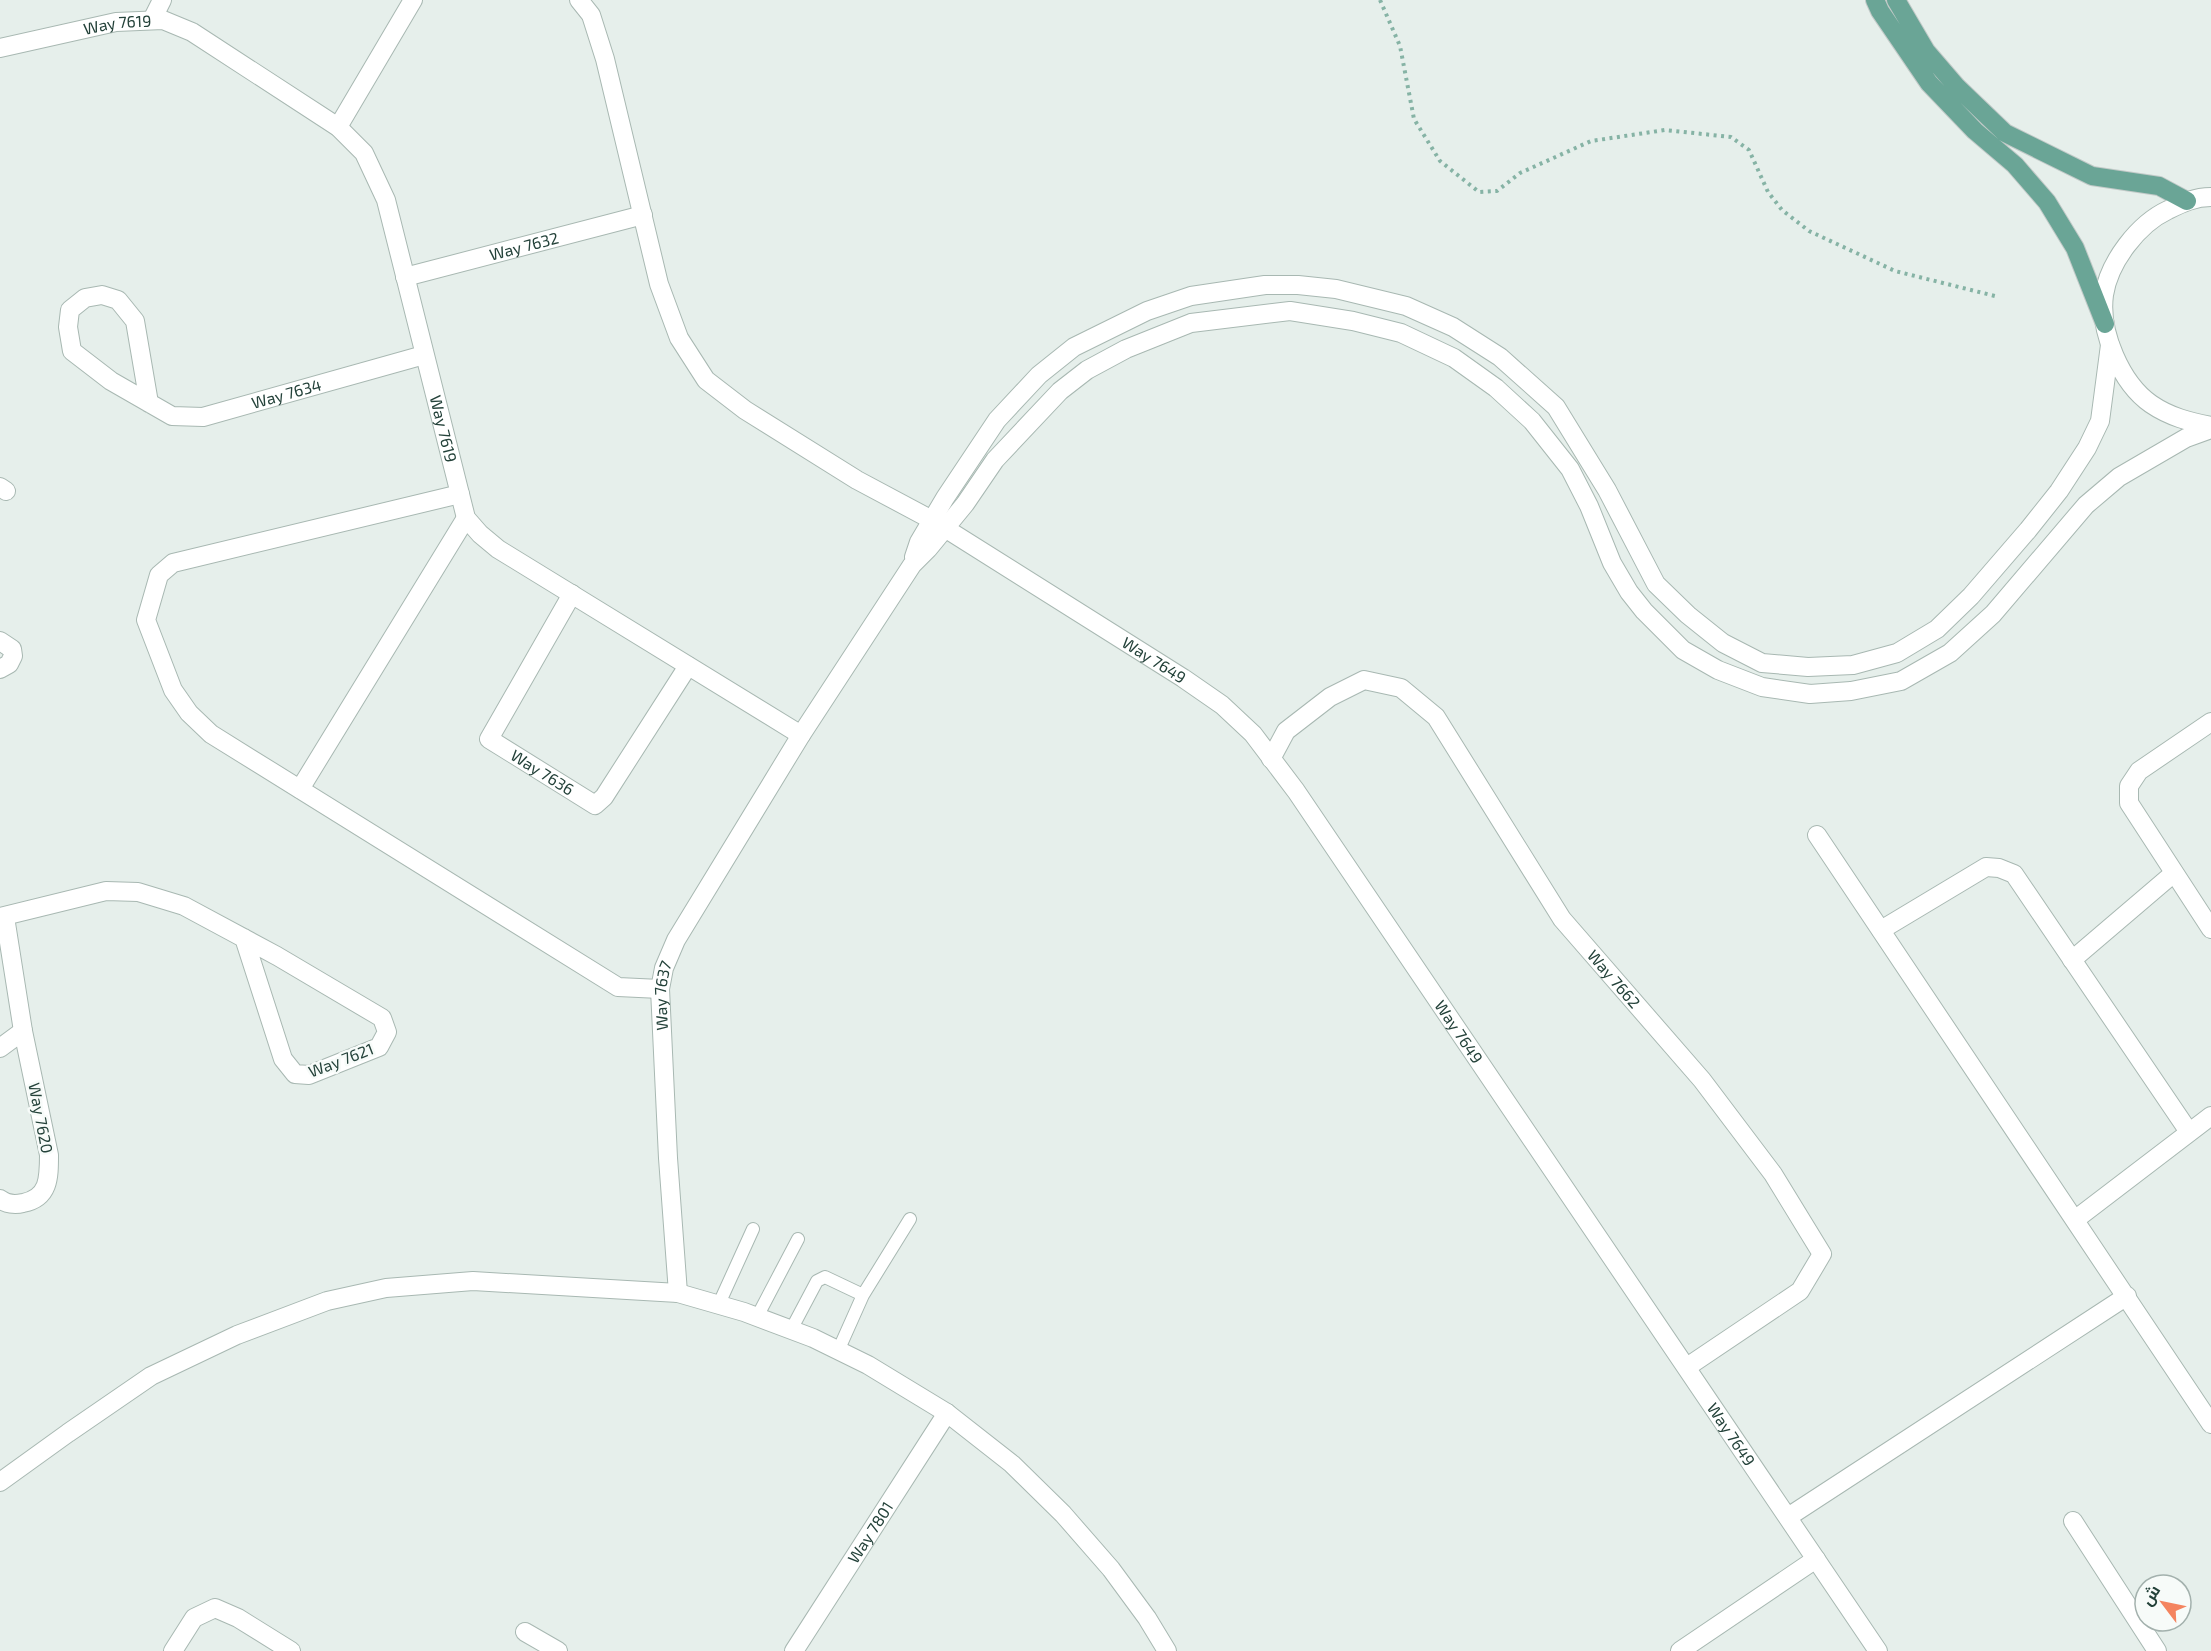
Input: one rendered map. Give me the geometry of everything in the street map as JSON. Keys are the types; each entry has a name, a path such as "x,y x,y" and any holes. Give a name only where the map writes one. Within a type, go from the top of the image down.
{"main road":[{"path":"1875,0 1880,11 1929,83 1975,130 2015,165 2047,202 2075,248 2106,324"},
{"path":"1896,0 1926,51 1957,87 2005,133 2092,176 2159,186 2187,201"}],"street":[{"path":"152,20 162,0"},
{"path":"338,127 413,0"},
{"name":"Way 7649","path":"579,0 591,15 605,59 659,284 679,338 706,380 745,410 857,480 938,524 1183,678 1222,705 1252,734 1296,790 1878,1651"},
{"name":"Way 7619","path":"0,48 116,22 163,20 192,32 338,127 363,153 386,200 466,518 498,549 801,735"},
{"path":"2211,197 2187,201 2154,216 2128,242 2111,274 2104,295 2110,345 2126,378 2151,404 2182,420 2211,427"},
{"name":"Way 7632","path":"405,277 643,215"},
{"path":"938,524 997,420 1039,375 1074,347 1147,311 1191,296 1265,285 1298,285 1336,289 1406,306 1453,327 1500,357 1548,399 1556,407 1607,490 1656,584 1688,615 1723,643 1762,663 1808,667 1853,665 1897,653 1937,629 1971,596 2028,530 2059,491 2087,448 2100,421 2110,345"},
{"name":"Way 7634","path":"149,403 135,321 118,300 102,295 85,298 70,310 68,327 72,351 111,381 149,403 172,416 203,417 424,355"},
{"path":"801,735 912,565 919,542 965,504 995,460 1060,391 1087,370 1126,349 1191,323 1290,311 1353,321 1401,333 1454,358 1496,388 1532,421 1570,469 1589,506 1612,563 1629,592 1644,611 1683,650 1718,670 1762,687 1810,694 1851,692 1901,681 1950,653 1993,614 2086,505 2119,477 2186,438 2211,427"},
{"path":"460,494 173,563 159,575 146,620 173,690 189,713 211,734 618,987 660,989"},
{"path":"300,789 466,518"},
{"name":"Way 7636","path":"572,594 489,739 585,799 595,805 604,797 688,666"},
{"path":"0,641 12,649 13,656 9,664 0,669"},
{"name":"Way 7662","path":"1270,759 1286,731 1330,697 1364,680 1401,688 1436,717 1562,919 1702,1080 1773,1174 1822,1254 1800,1291 1687,1367"},
{"path":"2211,722 2139,771 2129,786 2129,803 2211,929"},
{"name":"Way 7637","path":"678,1293 668,1158 660,989 664,968 676,940 801,735"},
{"path":"1817,835 2211,1424"},
{"path":"1881,930 1986,867 1999,868 2014,874 2189,1132"},
{"path":"2072,960 2174,873"},
{"name":"Way 7621","path":"2,917 106,891 138,892 184,906 244,938 382,1018 387,1032 379,1047 309,1075 295,1074 283,1059 244,938"},
{"name":"Way 7620","path":"0,1199 17,1204 32,1202 44,1191 49,1175 49,1155 2,917"},
{"path":"0,1048 23,1031"},
{"path":"2076,1220 2211,1116"},
{"path":"0,1482 151,1376 237,1335 327,1301 386,1288 473,1281 678,1293 758,1317 791,1330 868,1365 947,1413 1012,1464 1063,1514 1111,1569 1147,1618 1167,1651"},
{"path":"1788,1517 2127,1296"},
{"name":"Way 7801","path":"794,1651 947,1413"},
{"path":"2073,1521 2157,1651"},
{"path":"1680,1651 1816,1560"},
{"path":"173,1651 194,1618 215,1608 238,1618 291,1651"},
{"path":"525,1632 558,1651"}],"lane":[{"path":"838,1351 863,1295 910,1219"},
{"path":"718,1306 753,1229"},
{"path":"758,1317 798,1239"},
{"path":"791,1330 817,1281 825,1277 863,1295"}],"path":[{"path":"1380,0 1400,46 1414,119 1440,161 1479,192 1497,191 1520,173 1591,141 1665,130 1731,137 1749,150 1768,192 1782,210 1809,231 1895,271 1999,297"}]}
